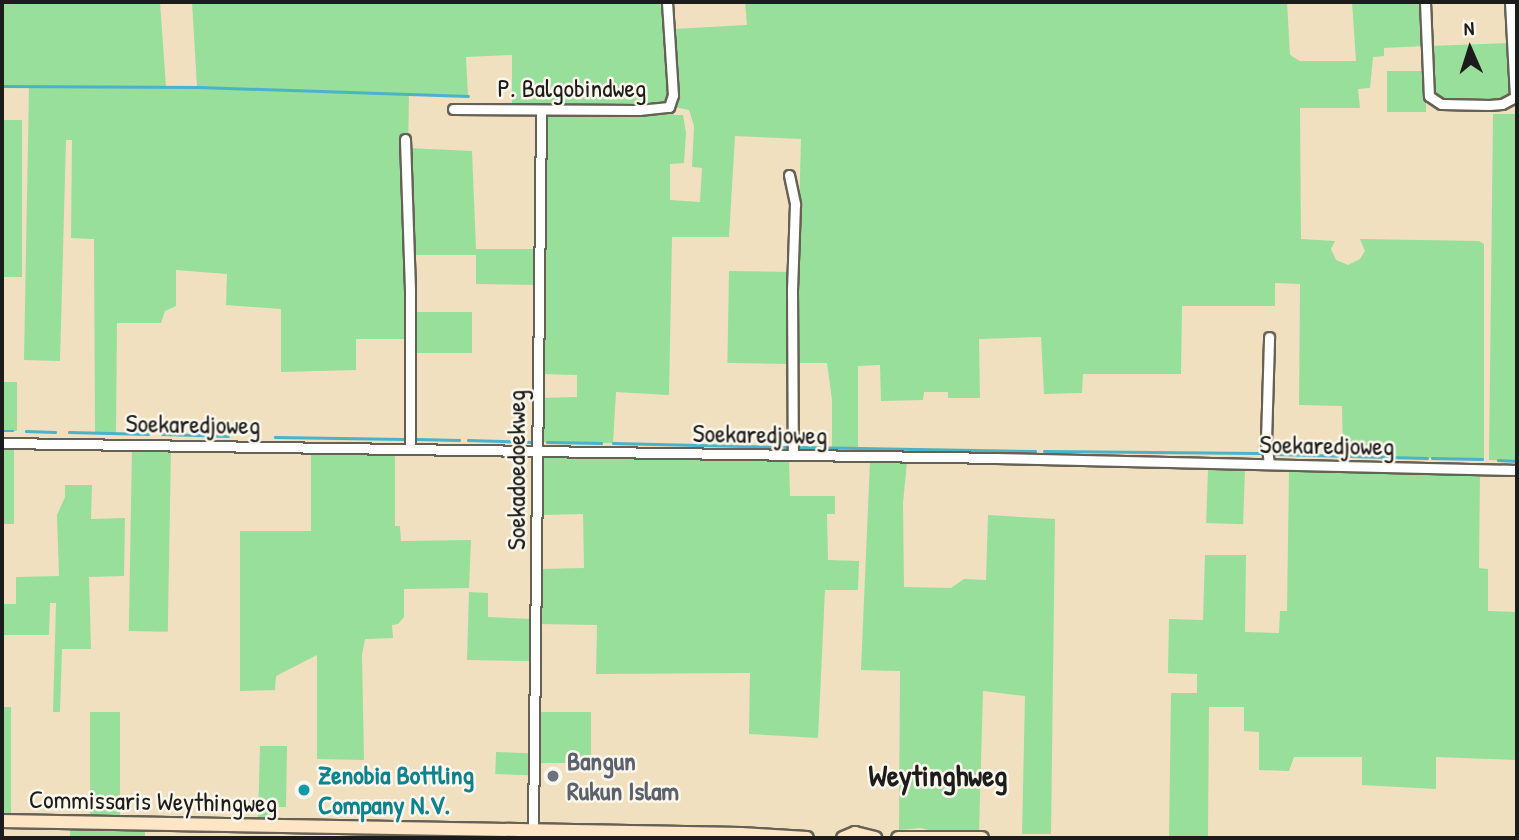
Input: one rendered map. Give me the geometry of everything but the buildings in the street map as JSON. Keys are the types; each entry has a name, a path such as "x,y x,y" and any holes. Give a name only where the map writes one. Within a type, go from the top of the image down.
{"main road":[{"name":"Commissaris Weythingweg","path":"2,821 807,838"},
{"path":"841,838 855,833 870,838"},
{"path":"900,838 982,838"}],"street":[{"name":"P. Balgobindweg","path":"453,109 639,110 669,107 673,95 667,2"},
{"path":"1425,2 1429,96 1441,104 1489,105 1502,104 1515,97 1510,2"},
{"name":"Soekadoedoekweg","path":"533,831 541,110"},
{"path":"405,139 411,290 410,448"},
{"path":"789,174 795,204 792,289 793,455"},
{"path":"1269,337 1266,442 1269,464"},
{"name":"Soekaredjoweg","path":"2,443 538,450 1517,470"}],"green space":[{"path":"2,2 160,2 166,87 197,87 192,2 662,2 669,92 662,105 512,104 512,55 466,57 468,96 409,95 408,148 472,151 476,249 535,249 536,285 476,284 476,255 408,255 408,339 356,339 356,370 281,372 281,309 226,305 227,274 176,270 176,306 165,311 161,323 117,323 116,433 95,433 94,239 71,238 72,140 66,140 60,361 24,360 29,87 2,86"},
{"path":"745,2 1287,2 1290,55 1300,61 1356,61 1352,2 1422,2 1424,46 1384,48 1384,56 1373,57 1370,88 1358,89 1360,108 1300,108 1301,239 1335,241 1331,249 1336,260 1348,265 1360,259 1365,251 1360,239 1479,241 1484,244 1484,459 1343,456 1342,406 1299,405 1300,284 1275,283 1275,306 1182,306 1181,374 1083,374 1082,393 1044,394 1041,337 979,339 980,398 948,398 948,392 924,392 923,400 881,401 880,365 858,366 858,448 832,448 832,400 827,363 795,363 801,139 735,136 729,237 672,237 669,395 616,392 613,443 540,442 540,398 577,397 577,375 541,374 544,124 549,116 555,114 670,111 674,115 683,115 686,133 684,163 670,164 670,200 700,202 702,168 692,167 694,126 689,110 674,107 677,99 673,29 747,25"},
{"path":"1510,43 1511,96 1502,102 1438,101 1432,95 1429,46"},
{"path":"1387,71 1426,71 1426,112 1387,112"},
{"path":"1493,114 1517,114 1517,461 1489,460"},
{"path":"2,120 22,120 22,277 2,277"},
{"path":"729,271 790,272 788,364 727,363"},
{"path":"415,312 472,312 472,353 415,353"},
{"path":"2,382 17,382 17,431 2,431"},
{"path":"2,448 14,448 14,524 2,524"},
{"path":"132,448 171,449 168,632 129,631"},
{"path":"311,453 395,453 395,526 400,526 401,541 471,540 469,588 404,589 404,617 398,624 392,625 393,638 365,639 362,655 364,760 317,759 317,655 276,676 275,690 240,691 240,531 311,531"},
{"path":"548,455 789,459 790,496 835,496 835,514 827,514 828,560 859,561 858,590 825,590 818,738 749,734 750,673 596,674 597,625 538,624 539,569 584,568 583,514 541,515 541,460"},
{"path":"870,461 907,462 903,503 904,587 951,588 964,579 986,580 988,515 1055,519 1051,834 1022,834 1025,696 983,691 979,833 939,833 921,828 899,830 900,671 861,670"},
{"path":"1208,469 1245,470 1243,524 1206,523"},
{"path":"1289,470 1480,474 1479,568 1488,569 1488,611 1517,612 1517,760 1436,757 1436,789 1362,785 1362,757 1294,757 1289,771 1259,770 1259,732 1244,731 1244,707 1209,707 1208,838 1169,838 1171,693 1197,693 1197,674 1168,673 1169,619 1203,620 1205,555 1246,555 1245,632 1279,633 1280,611 1287,611"},
{"path":"65,485 92,485 91,519 125,518 124,576 89,577 91,649 62,649 60,712 53,712 56,603 50,603 49,635 2,635 2,604 16,604 16,577 59,576 57,515 65,497"},
{"path":"469,592 488,593 488,617 533,619 532,661 467,660"},
{"path":"2,707 11,707 11,816 2,816"},
{"path":"90,712 120,712 120,818 90,818"},
{"path":"538,712 591,712 591,763 538,763"},
{"path":"260,746 287,746 286,807 278,807 277,821 258,820"},
{"path":"496,752 530,753 529,775 495,774"},
{"path":"70,828 145,828 145,838 70,838"}],"waterway":[{"path":"2,86 198,87 468,96"},
{"path":"2,431 13,431"},
{"path":"26,431 55,432"},
{"path":"69,432 148,434"},
{"path":"162,434 228,436"},
{"path":"275,437 404,439"},
{"path":"417,439 459,440"},
{"path":"468,440 531,442"},
{"path":"547,442 601,443"},
{"path":"613,443 790,447"},
{"path":"800,447 1035,451"},
{"path":"1044,451 1260,453"},
{"path":"1274,454 1427,458"},
{"path":"1432,458 1482,459"},
{"path":"1498,460 1517,461"}],"place":[{"name":"Bangun Rukun Islam","path":"553,776"},
{"name":"Zenobia Bottling Company N.V.","path":"304,790"}],"district":[{"name":"Weytinghweg","path":"938,775"}]}
